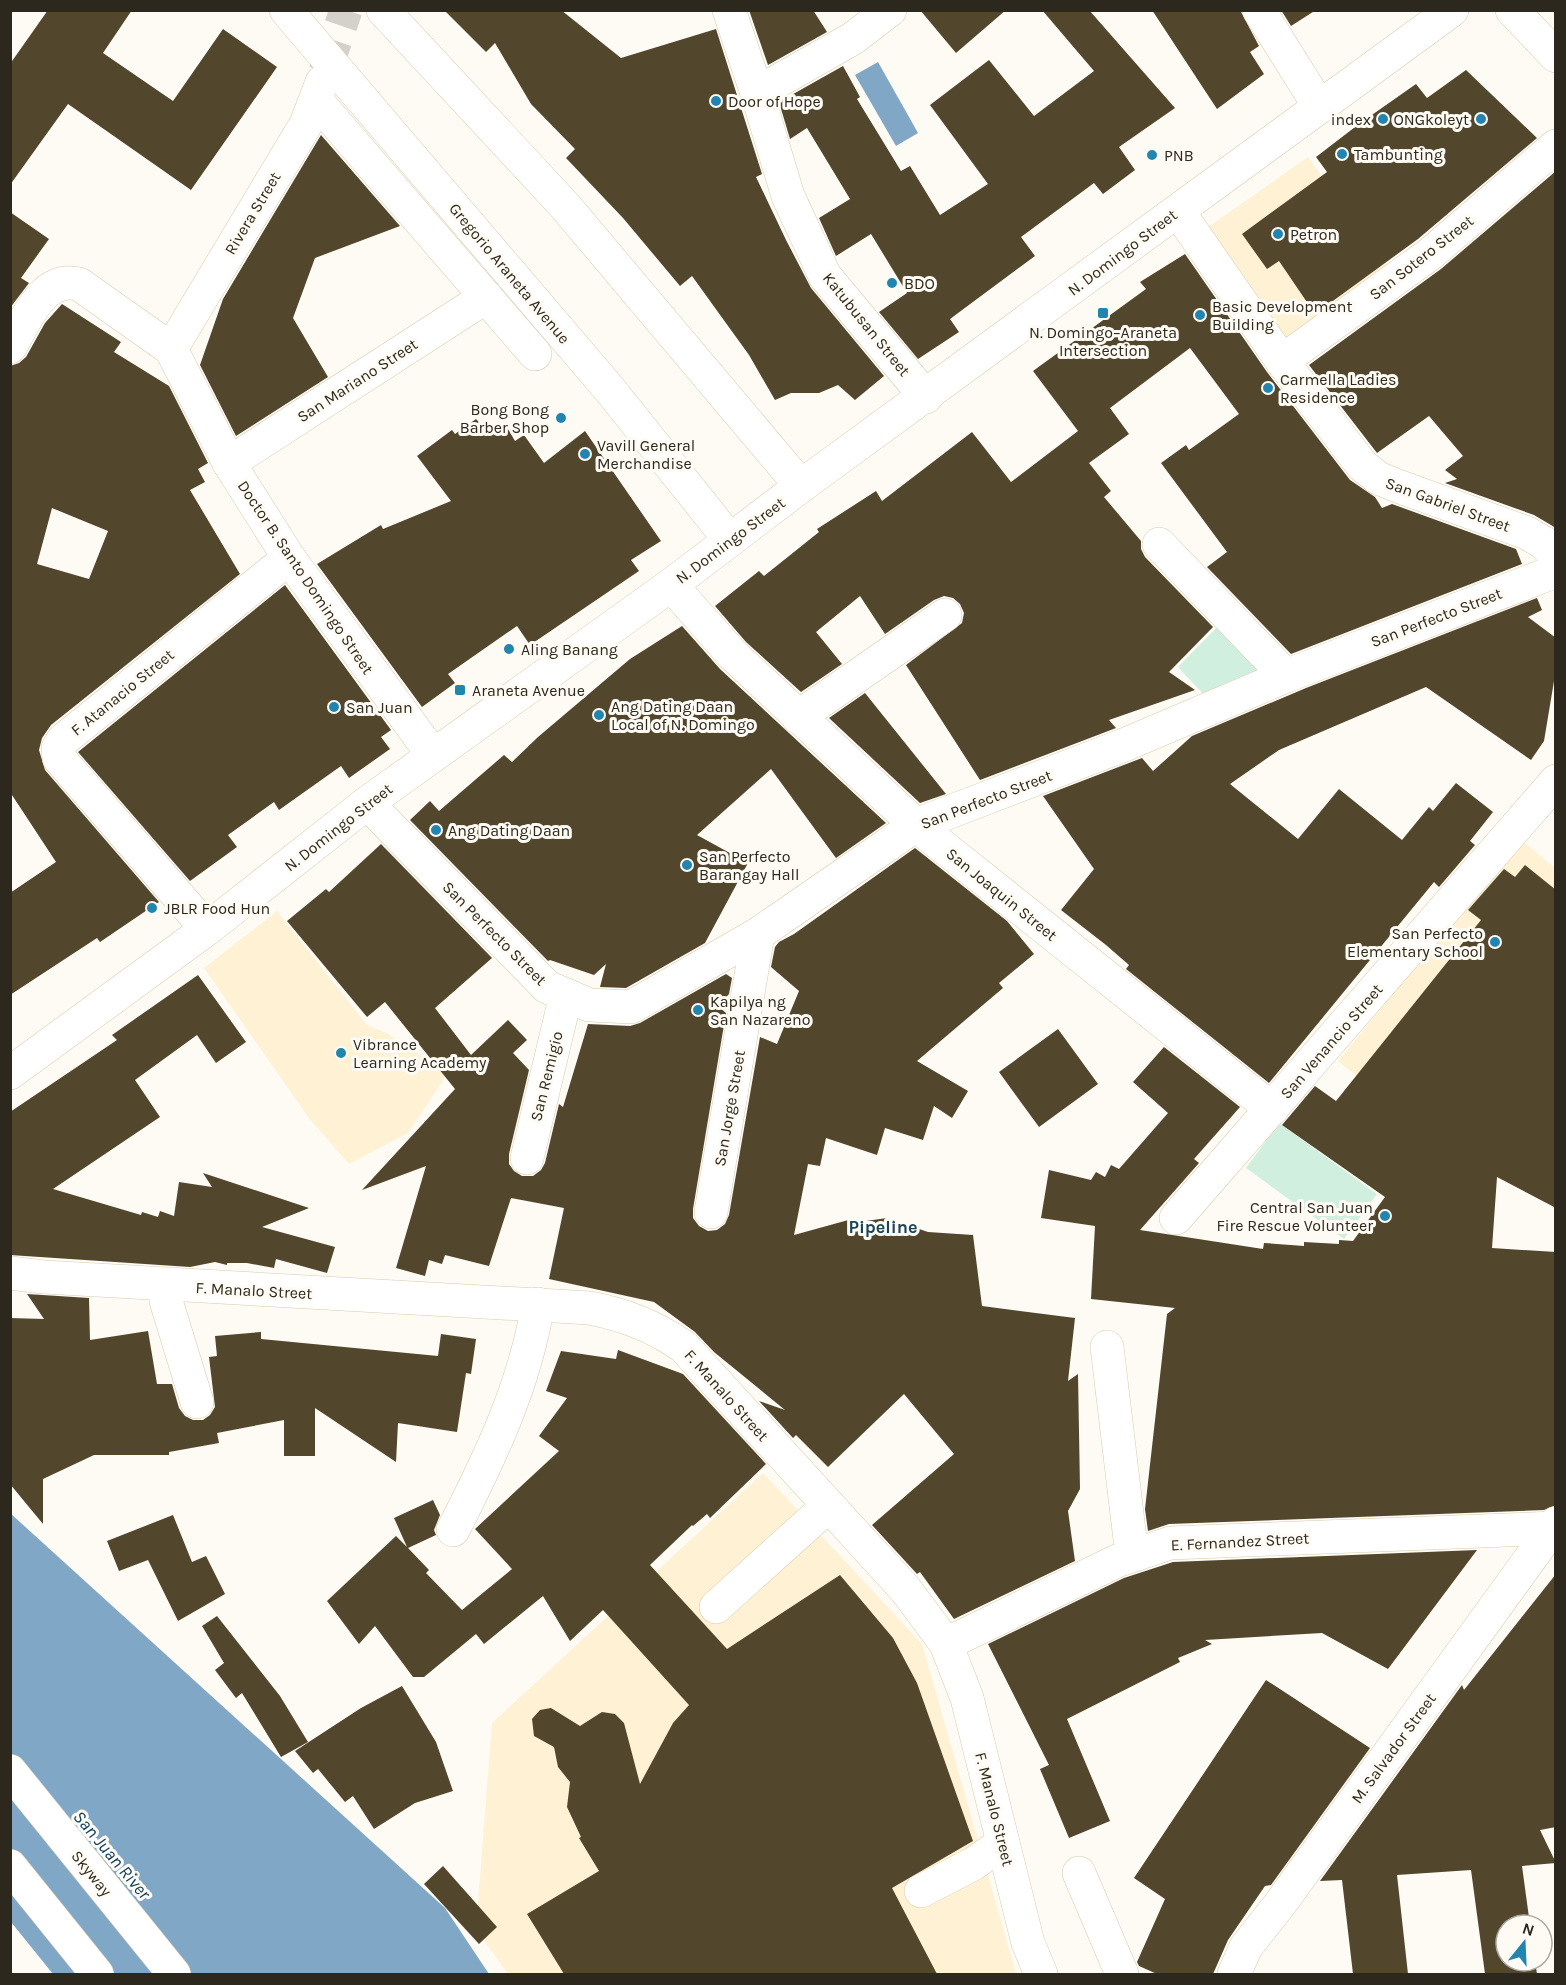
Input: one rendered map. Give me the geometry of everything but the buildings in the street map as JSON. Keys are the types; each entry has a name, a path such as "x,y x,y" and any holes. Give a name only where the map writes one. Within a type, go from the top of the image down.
{"main road":[{"name":"Gregorio Araneta Avenue","path":"286,10 610,391 730,540"},
{"path":"383,10 565,206 801,486"},
{"name":"Katubusan Street","path":"729,10 788,196 825,276 926,397"},
{"path":"757,93 852,39 890,10"},
{"path":"1259,10 1319,106"},
{"name":"N. Domingo Street","path":"10,1073 207,929 367,803 671,585 801,486 926,397 1452,10"},
{"path":"1512,10 1556,56"},
{"name":"Rivera Street","path":"171,349 306,124 320,86 486,297"},
{"name":"San Sotero Street","path":"1282,361 1430,254 1556,146"},
{"name":"San Gabriel Street","path":"1178,211 1282,361 1362,465 1378,478 1527,533 1544,543 1556,557"},
{"name":"Doctor B. Santo Domingo Street","path":"10,347 43,294 59,283 79,284 171,349 229,463 289,558 433,755"},
{"path":"486,297 535,354"},
{"name":"San Mariano Street","path":"229,463 486,297"},
{"path":"1159,544 1286,676"},
{"name":"F. Atanacio Street","path":"207,929 59,758 58,748 63,740 289,558"},
{"name":"San Perfecto Street","path":"367,803 548,987 589,1005 631,1007 758,934 916,825 1124,746 1286,676 1556,571"},
{"name":"San Joaquin Street","path":"671,585 733,655 916,825 1272,1109"},
{"path":"798,717 945,615"},
{"name":"San Venancio Street","path":"1176,1218 1556,781"},
{"name":"San Jorge Street","path":"711,1212 758,934"},
{"name":"San Remigio","path":"527,1158 566,995"},
{"name":"F. Manalo Street","path":"10,1273 167,1285 590,1308 626,1316 663,1333 684,1347 906,1590 946,1644 967,1698 1028,1943 1041,1974"},
{"path":"167,1285 166,1301 198,1402"},
{"path":"453,1530 506,1419 532,1337 538,1304"},
{"path":"1107,1347 1130,1539 1134,1553"},
{"path":"716,1608 828,1506"},
{"name":"E. Fernandez Street","path":"946,1644 1134,1553 1170,1543 1555,1526"},
{"name":"M. Salvador Street","path":"1234,1974 1246,1947 1287,1895 1555,1526"},
{"name":"Skyway","path":"10,1771 174,1974"},
{"path":"921,1891 973,1864 1003,1843"},
{"path":"10,1866 97,1974"},
{"path":"1079,1873 1122,1974"}],"shaded area":[{"path":"1308,157 1388,268 1284,341 1204,230"},
{"name":"San Perfecto Elementary School","path":"1520,839 1555,868 1555,1016 1446,1149 1338,1061"},
{"name":"Vibrance Learning Academy","path":"277,911 367,1025 386,1033 448,1073 408,1133 349,1164 309,1118 204,968"},
{"path":"763,1473 922,1644 1016,1974 508,1974 476,1929 492,1723"}],"green space":[{"path":"1221,623 1265,668 1205,696 1178,667"},
{"path":"1279,1123 1377,1194 1344,1239 1246,1168"}],"water":[{"path":"878,62 918,133 896,146 855,75"},
{"name":"San Juan River","path":"10,1513 445,1908 489,1974 53,1974 11,1922"}],"tunnel":[{"path":"325,72 346,10"}],"place":[{"name":"Door of Hope","path":"716,101"},
{"name":"index","path":"1383,119"},
{"name":"ONGkoleyt","path":"1481,119"},
{"name":"Tambunting","path":"1342,154"},
{"name":"PNB","path":"1152,155"},
{"name":"Petron","path":"1278,234"},
{"name":"BDO","path":"892,283"},
{"name":"N. Domingo–Araneta Intersection","path":"1103,313"},
{"name":"Basic Development Building","path":"1200,315"},
{"name":"Carmella Ladies Residence","path":"1268,388"},
{"name":"Bong Bong Barber Shop","path":"561,418"},
{"name":"Vavill General Merchandise","path":"585,454"},
{"name":"Aling Banang","path":"509,649"},
{"name":"Araneta Avenue","path":"460,690"},
{"name":"San Juan","path":"334,707"},
{"name":"Ang Dating Daan Local of N. Domingo","path":"599,715"},
{"name":"Ang Dating Daan","path":"436,830"},
{"name":"San Perfecto Barangay Hall","path":"687,865"},
{"name":"JBLR Food Hun","path":"152,908"},
{"name":"San Perfecto Elementary School","path":"1495,942"},
{"name":"Kapilya ng San Nazareno","path":"698,1010"},
{"name":"Vibrance Learning Academy","path":"341,1053"},
{"name":"Central San Juan Fire Rescue Volunteer","path":"1385,1216"}],"district":[{"name":"Pipeline","path":"883,1227"}]}
